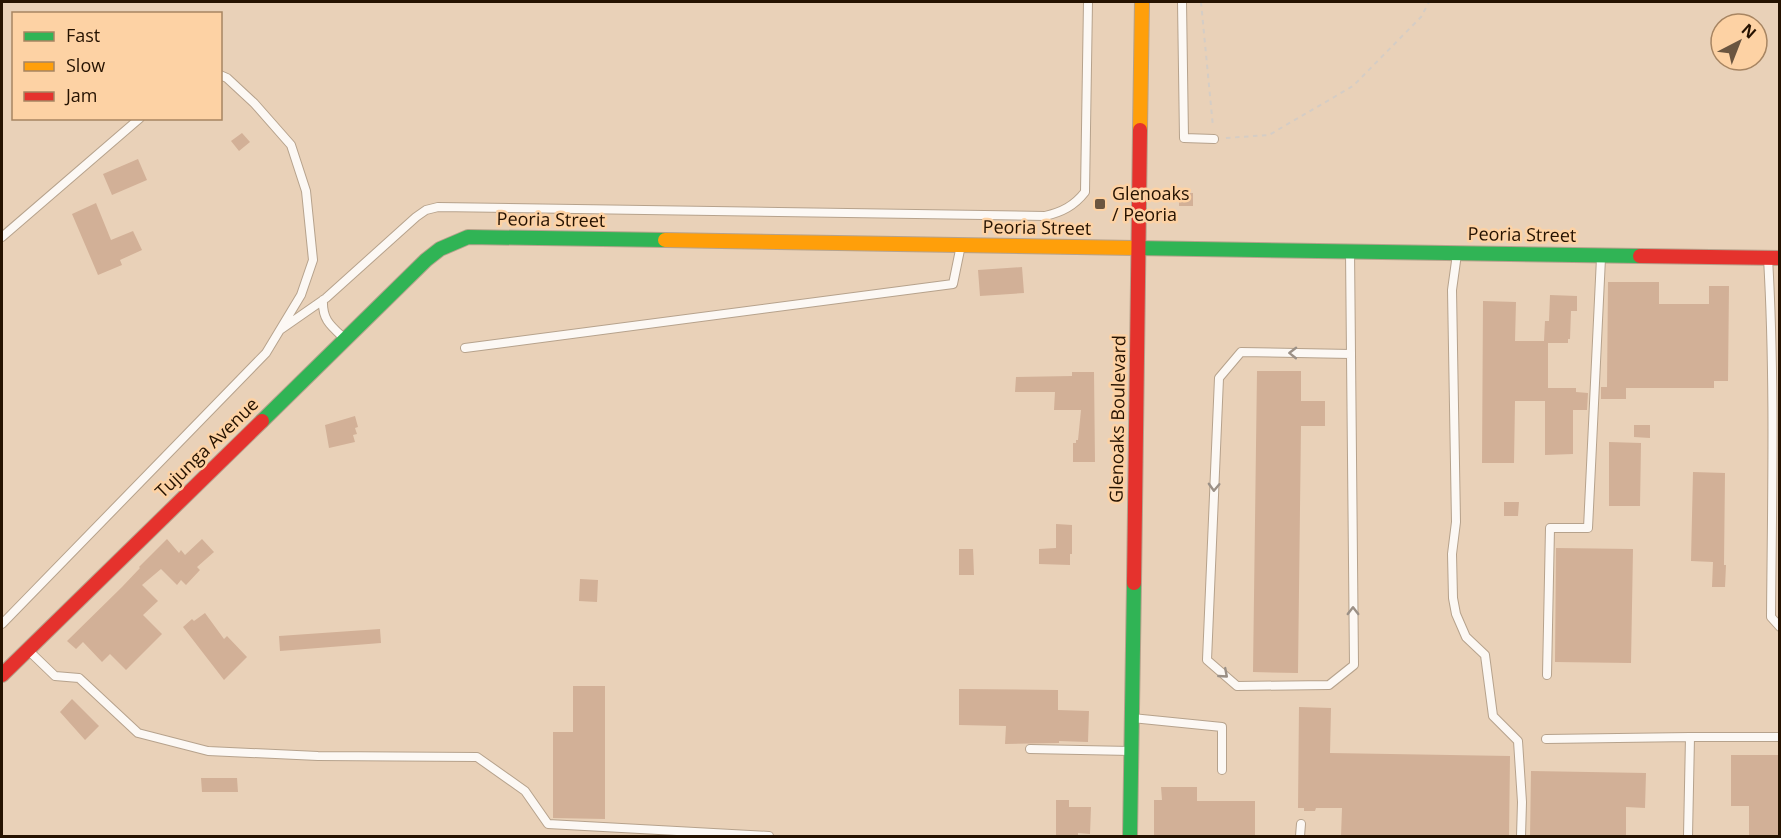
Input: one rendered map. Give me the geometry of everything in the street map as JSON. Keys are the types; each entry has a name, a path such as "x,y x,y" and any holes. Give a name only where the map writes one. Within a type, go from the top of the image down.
{"street":[{"name":"Glenoaks Boulevard","path":"1130,837 1142,2"},
{"name":"Peoria Street","path":"440,249 468,237 1774,258"},
{"name":"Tujunga Avenue","path":"2,675 426,260 440,249"}],"lane":[{"path":"280,330 323,300 416,217 426,210 438,207 1045,216 1061,212 1076,202 1085,192 1088,2"},
{"path":"1182,2 1184,138 1214,139"},
{"path":"2,624 266,353 301,295 313,260 306,191 291,145 254,103 222,76"},
{"path":"2,237 138,120"},
{"path":"465,348 953,284 961,245"},
{"path":"1350,251 1352,354 1354,665 1329,685 1237,686 1207,660 1219,378 1241,352 1352,354"},
{"path":"1457,252 1452,290 1456,522 1452,554 1453,598 1456,614 1466,637 1485,655 1493,716 1518,741 1522,802 1521,837"},
{"path":"1547,675 1550,528 1588,528 1601,254"},
{"path":"1774,258 1775,552 1771,617 1779,627"},
{"path":"323,300 322,312 328,323 345,339"},
{"path":"27,650 55,675 80,678 138,733 208,751 318,756 477,757 525,792 548,824 769,837"},
{"path":"1132,718 1222,727 1222,770"},
{"path":"1688,837 1689,737"},
{"path":"1546,739 1779,737"},
{"path":"1030,749 1132,751"},
{"path":"1300,837 1301,824"}],"path":[{"path":"1201,2 1214,139 1269,135 1353,86 1421,17 1429,2"}],"building":[{"path":"242,133 250,142 239,151 231,141"},
{"path":"138,159 147,180 112,195 103,174"},
{"path":"1179,193 1193,193 1193,206 1179,206"},
{"path":"96,203 111,240 133,231 142,250 120,260 122,265 98,275 72,214"},
{"path":"1022,267 1024,293 980,296 978,270"},
{"path":"1608,282 1659,282 1659,304 1709,304 1709,286 1729,286 1728,381 1714,381 1714,388 1626,388 1626,399 1601,399 1601,387 1607,387"},
{"path":"1550,295 1577,296 1577,311 1571,311 1568,343 1548,343 1548,388 1576,388 1576,392 1588,393 1587,410 1573,410 1573,454 1545,455 1545,401 1515,401 1514,463 1482,463 1483,301 1516,302 1515,341 1544,341 1545,321 1549,321"},
{"path":"1257,371 1301,371 1301,401 1325,401 1325,426 1301,426 1298,673 1253,672"},
{"path":"1072,372 1094,372 1095,462 1073,462 1073,443 1078,440 1081,410 1054,410 1055,392 1015,392 1016,377 1072,376"},
{"path":"355,416 358,427 355,428 357,434 353,435 355,442 329,448 325,425"},
{"path":"1634,425 1650,425 1650,438 1634,437"},
{"path":"1609,442 1641,443 1640,506 1609,506"},
{"path":"1693,472 1725,473 1725,587 1712,587 1713,562 1691,561"},
{"path":"1504,502 1519,502 1518,516 1504,516"},
{"path":"1056,524 1072,525 1070,565 1039,564 1039,549 1056,548"},
{"path":"167,539 179,553 181,550 185,555 202,539 214,552 197,567 200,570 186,585 181,580 177,585 161,569 142,585 158,601 143,615 162,634 126,670 110,654 102,662 83,642 76,649 67,641 122,587"},
{"path":"1556,548 1633,549 1631,663 1555,662"},
{"path":"959,549 973,549 974,575 959,575"},
{"path":"580,579 598,580 597,602 579,601"},
{"path":"205,613 224,639 227,636 247,657 224,680 183,627 192,619 194,621"},
{"path":"380,629 381,643 280,651 279,636"},
{"path":"573,686 605,686 605,819 553,818 553,732 573,732"},
{"path":"959,689 1058,690 1058,710 1089,711 1088,742 1005,744 1006,726 959,725"},
{"path":"72,699 99,726 85,740 60,712"},
{"path":"1299,707 1331,708 1330,753 1510,756 1509,837 1341,837 1342,808 1316,808 1315,811 1304,811 1304,808 1298,808"},
{"path":"1731,755 1779,755 1779,837 1749,837 1749,806 1731,806"},
{"path":"1531,771 1646,773 1645,808 1626,807 1626,837 1530,837"},
{"path":"201,778 237,778 238,792 202,792"},
{"path":"1161,787 1197,787 1197,801 1255,801 1255,837 1154,837 1154,800 1162,800"},
{"path":"1056,800 1069,800 1069,807 1091,807 1090,834 1078,833 1078,837 1056,837"}],"traffic: fast":[{"path":"262,421 426,260 440,249 468,237 665,240"},
{"path":"1135,248 1640,256"},
{"path":"1130,836 1134,583"}],"traffic: slow":[{"path":"1140,130 1142,2"},
{"path":"665,240 1135,248"}],"traffic: jam":[{"path":"1134,583 1140,130"},
{"path":"1640,256 1780,258"},
{"path":"2,675 262,421"}],"place":[{"name":"Glenoaks / Peoria","path":"1100,204"}]}
